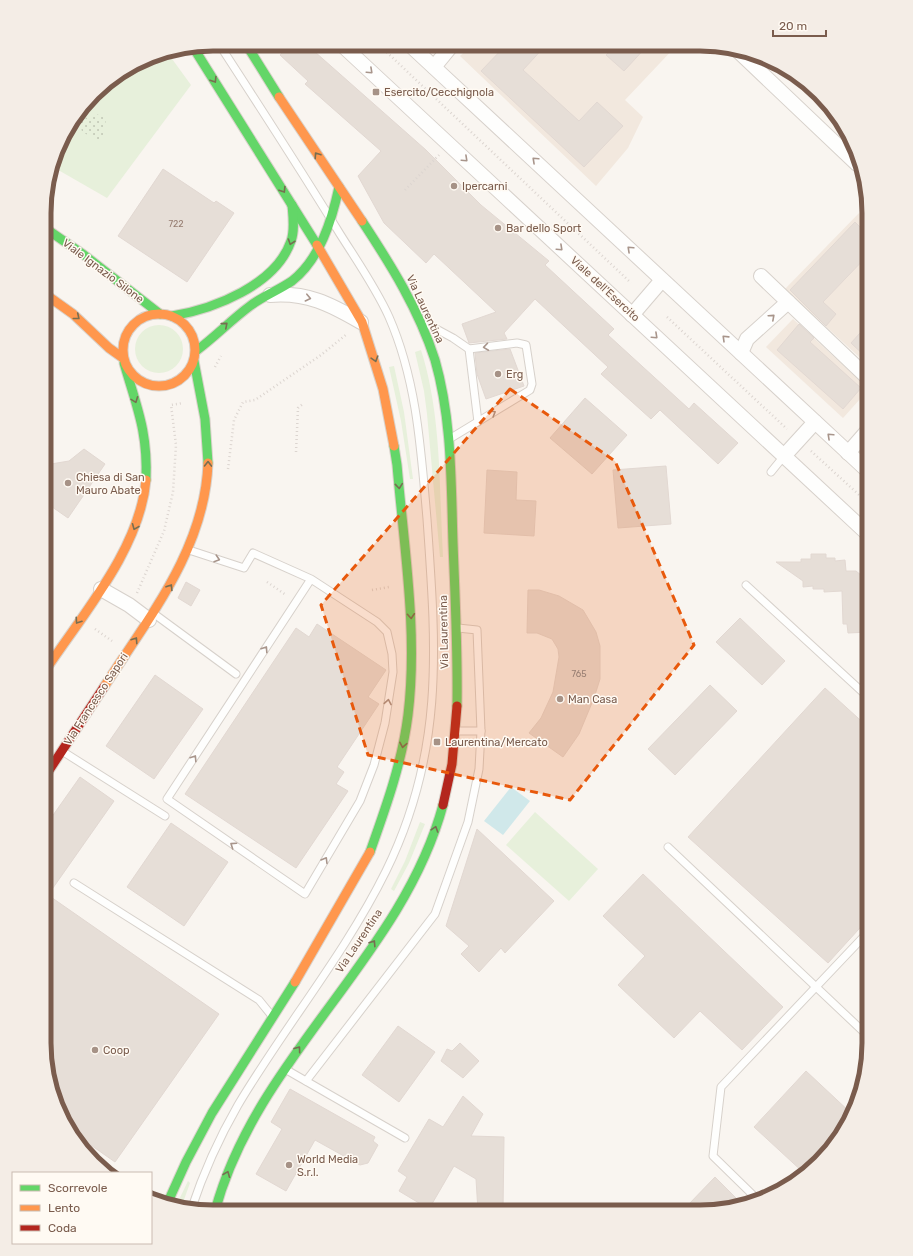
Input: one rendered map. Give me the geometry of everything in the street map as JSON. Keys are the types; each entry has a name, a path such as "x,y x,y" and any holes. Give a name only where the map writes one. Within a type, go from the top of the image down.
{"main road":[{"name":"Via Laurentina","path":"217,1205 221,1189 243,1137 259,1106 283,1068 363,957 404,895 420,867 431,842 445,797 452,762 455,731 457,628 447,440 441,385 434,357 419,320 394,270 251,51"},
{"path":"169,1199 186,1162 212,1113 273,1018 342,904 369,856 396,778 408,715 412,646 397,465 379,373 362,322 292,203 196,52"},
{"path":"196,351 251,304 269,295 294,278 308,263 331,218 336,204 339,187"},
{"path":"51,662 116,565 133,532 142,507 146,484 147,460 144,430 122,352 123,340 129,329 142,318 160,314 172,316 193,312 220,302 254,283 276,267 286,253 292,240 294,220 292,203"},
{"name":"Viale Ignazio Silone","path":"51,232 84,255 160,314"},
{"path":"51,298 73,314 124,360 130,373 138,381 148,386 160,387 171,385 181,380 189,371 194,361 196,351 194,340 189,330 182,322 172,316"},
{"name":"Via Francesco Sapori","path":"51,768 151,617 176,576 189,550 204,503 208,468 206,428 194,361"}],"street":[{"name":"Viale dell'Esercito","path":"349,51 862,528"},
{"path":"417,51 862,466"},
{"path":"434,67 447,51"},
{"path":"746,58 852,159"},
{"path":"761,276 862,372"},
{"path":"632,315 662,280"},
{"path":"269,295 292,295 320,300 362,322"},
{"path":"741,353 747,339 788,302"},
{"path":"784,456 815,422"},
{"path":"848,453 862,437"},
{"path":"101,589 151,617"}],"lane":[{"name":"Via Laurentina","path":"192,1204 209,1163 237,1107 346,943 386,871 408,819 422,772 427,747 434,675 434,625 417,414 412,383 402,352 383,306 331,218 224,51"},
{"path":"419,320 453,338 469,349 522,343 526,345 532,384 526,394 447,440"},
{"path":"469,349 478,422"},
{"path":"771,472 784,456"},
{"path":"189,550 244,568 253,553 311,579 377,622 387,632 392,654 393,672 381,737 374,765 360,801 305,894 167,799 311,579"},
{"path":"746,586 862,692"},
{"path":"151,617 236,674"},
{"path":"306,1081 435,914 468,822 479,770 481,731 477,630 457,628"},
{"path":"455,731 481,731"},
{"path":"62,751 164,816"},
{"path":"668,847 862,1030"},
{"path":"74,883 259,1000 273,1018"},
{"path":"753,1196 713,1156 721,1087 815,986 862,938"},
{"path":"283,1068 405,1138"}],"path":[{"name":"Viale dell'Esercito","path":"385,51 631,283"},
{"path":"405,190 439,155"},
{"path":"667,317 788,430"},
{"path":"228,472 234,420 243,402 256,400 321,355 362,322"},
{"path":"213,370 223,354"},
{"path":"135,596 164,531 173,492 176,445 170,405 184,402"},
{"path":"296,452 298,408 304,403"},
{"path":"811,451 862,498"},
{"path":"267,582 296,603"},
{"path":"80,618 127,652"}],"highlighted area":[{"path":"510,389 615,461 694,645 570,800 368,755 321,605"}],"shaded area":[{"path":"465,51 671,51 625,100 643,117 628,148 596,186 460,56"},
{"path":"862,210 862,360 785,289"},
{"path":"793,319 862,383 862,397 843,418 766,347"}],"green space":[{"path":"171,57 191,85 107,198 57,170 63,151 78,123 91,106 106,91 123,78 141,68 151,63"},
{"path":"94,113 106,118 104,139 100,141 82,132 80,122"},
{"path":"154,325 164,325 173,329 179,335 182,340 182,358 173,369 164,373 154,373 145,369 139,363 135,354 135,344 139,335 145,329"},
{"path":"421,350 428,375 436,427 443,557 440,557 424,391 415,352"},
{"path":"394,366 404,412 413,479 410,479 401,421 389,367"},
{"path":"535,812 598,869 569,901 506,845"},
{"path":"420,822 425,824 409,863 394,891 391,889 405,861"},
{"path":"188,1181 190,1183 183,1202 178,1201"}],"water":[{"path":"511,787 530,801 503,835 484,821"}],"building":[{"path":"284,51 314,51 426,150 481,205 549,261 545,265 614,329 608,335 689,409 694,403 738,443 718,464 660,410 651,419 601,374 608,367 535,299 504,333 507,339 469,343 462,324 496,312 434,254 426,263 384,223 358,176 381,151 305,84 308,81 280,55"},
{"path":"500,51 540,51 523,70 579,121 597,102 623,126 584,167 481,71"},
{"path":"610,51 642,51 624,71 606,55"},
{"path":"163,169 214,203 216,201 234,213 187,282 118,236"},
{"path":"855,222 862,229 862,261 823,302 836,314 826,326 790,290"},
{"path":"799,324 814,338 810,342 861,388 843,409 777,350"},
{"path":"860,333 862,335 862,353 851,343"},
{"name":"Erg","path":"510,349 524,386 486,399 477,374 475,353"},
{"path":"585,398 627,435 592,474 550,438"},
{"name":"Chiesa di San Mauro Abate","path":"84,449 105,464 68,518 51,506 51,464 69,461"},
{"path":"666,466 671,524 618,528 613,470"},
{"path":"487,470 517,472 516,500 536,501 534,536 484,533"},
{"path":"811,554 826,554 826,558 835,558 835,561 845,560 846,571 856,571 862,576 862,632 848,633 847,624 843,624 842,591 824,592 824,589 813,589 813,586 803,587 803,581 776,562 801,562 801,559 811,559"},
{"path":"186,582 200,590 191,606 178,598"},
{"path":"528,590 539,590 559,596 583,610 596,632 600,646 600,679 594,698 579,734 563,757 529,733 541,718 553,692 559,657 558,649 552,639 537,633 527,633"},
{"path":"740,618 785,661 762,685 716,642"},
{"path":"317,624 386,670 368,697 379,704 337,767 344,772 336,784 348,791 296,868 185,794 296,628 309,637"},
{"path":"155,675 203,709 154,779 106,746"},
{"path":"710,685 737,711 675,775 648,749"},
{"path":"825,688 862,722 862,926 828,963 688,837"},
{"path":"80,777 114,801 51,891 51,818"},
{"path":"171,823 228,862 184,926 127,887"},
{"path":"477,829 554,901 505,953 501,948 479,972 461,954 469,946 446,926"},
{"path":"643,874 783,1007 742,1050 700,1011 674,1038 618,985 645,956 603,916"},
{"path":"51,897 219,1014 115,1162 83,1140 78,1133 63,1105 54,1074 51,1053"},
{"path":"398,1026 435,1052 399,1102 362,1075"},
{"path":"460,1043 479,1061 463,1078 441,1061 447,1049 452,1051"},
{"path":"806,1071 848,1110 835,1133 822,1150 801,1170 754,1127"},
{"path":"290,1089 375,1137 373,1141 378,1145 368,1163 360,1165 315,1140 286,1191 256,1174 282,1129 271,1122"},
{"path":"463,1096 483,1114 471,1136 504,1137 503,1205 478,1205 476,1179 454,1166 431,1205 422,1205 399,1191 407,1177 398,1171 429,1119 443,1127"},
{"path":"715,1177 738,1200 710,1205 689,1204"}],"traffic: fast":[{"path":"250,51 279,97"},
{"path":"196,52 317,245"},
{"path":"196,351 250,306 292,281 302,272 310,262 323,238 333,213 339,187"},
{"path":"172,316 189,313 224,301 258,282 272,270 283,257 291,241 293,228 292,205"},
{"path":"362,221 394,271 413,306 428,341 441,382 450,451 457,645 457,706"},
{"path":"51,232 84,255 160,314"},
{"path":"194,361 205,419 208,463"},
{"path":"124,363 141,420 145,448 146,480"},
{"path":"370,852 398,768 408,715 411,684 411,621 409,590 394,446"},
{"path":"217,1205 235,1155 263,1104 295,1055 364,959 396,911 423,860 443,805"},
{"path":"169,1199 186,1162 212,1113 295,982"}],"traffic: slow":[{"path":"279,97 362,221"},
{"path":"317,245 362,322 383,389 394,446"},
{"path":"51,298 73,314 109,348 123,358"},
{"path":"152,314 166,314 173,316 185,324 193,336 195,350 193,364 185,376 173,384 166,386 152,386 145,384 133,376 125,364 123,357 123,343 125,336 133,324 145,316 152,314"},
{"path":"104,687 156,608 186,553 197,524 205,494 208,463"},
{"path":"51,662 92,604 121,556 133,531 141,506 146,480"},
{"path":"295,982 370,852"}],"traffic: jam":[{"path":"51,767 104,687"},
{"path":"443,805 452,764 457,706"}],"place":[{"name":"Esercito/Cecchignola","path":"376,92"},
{"name":"Ipercarni","path":"454,186"},
{"name":"Bar dello Sport","path":"498,228"},
{"name":"Erg","path":"498,374"},
{"name":"Chiesa di San Mauro Abate","path":"68,483"},
{"name":"Man Casa","path":"560,699"},
{"name":"Laurentina/Mercato","path":"437,742"},
{"name":"Coop","path":"95,1050"},
{"name":"World Media S.r.l.","path":"289,1165"}]}
